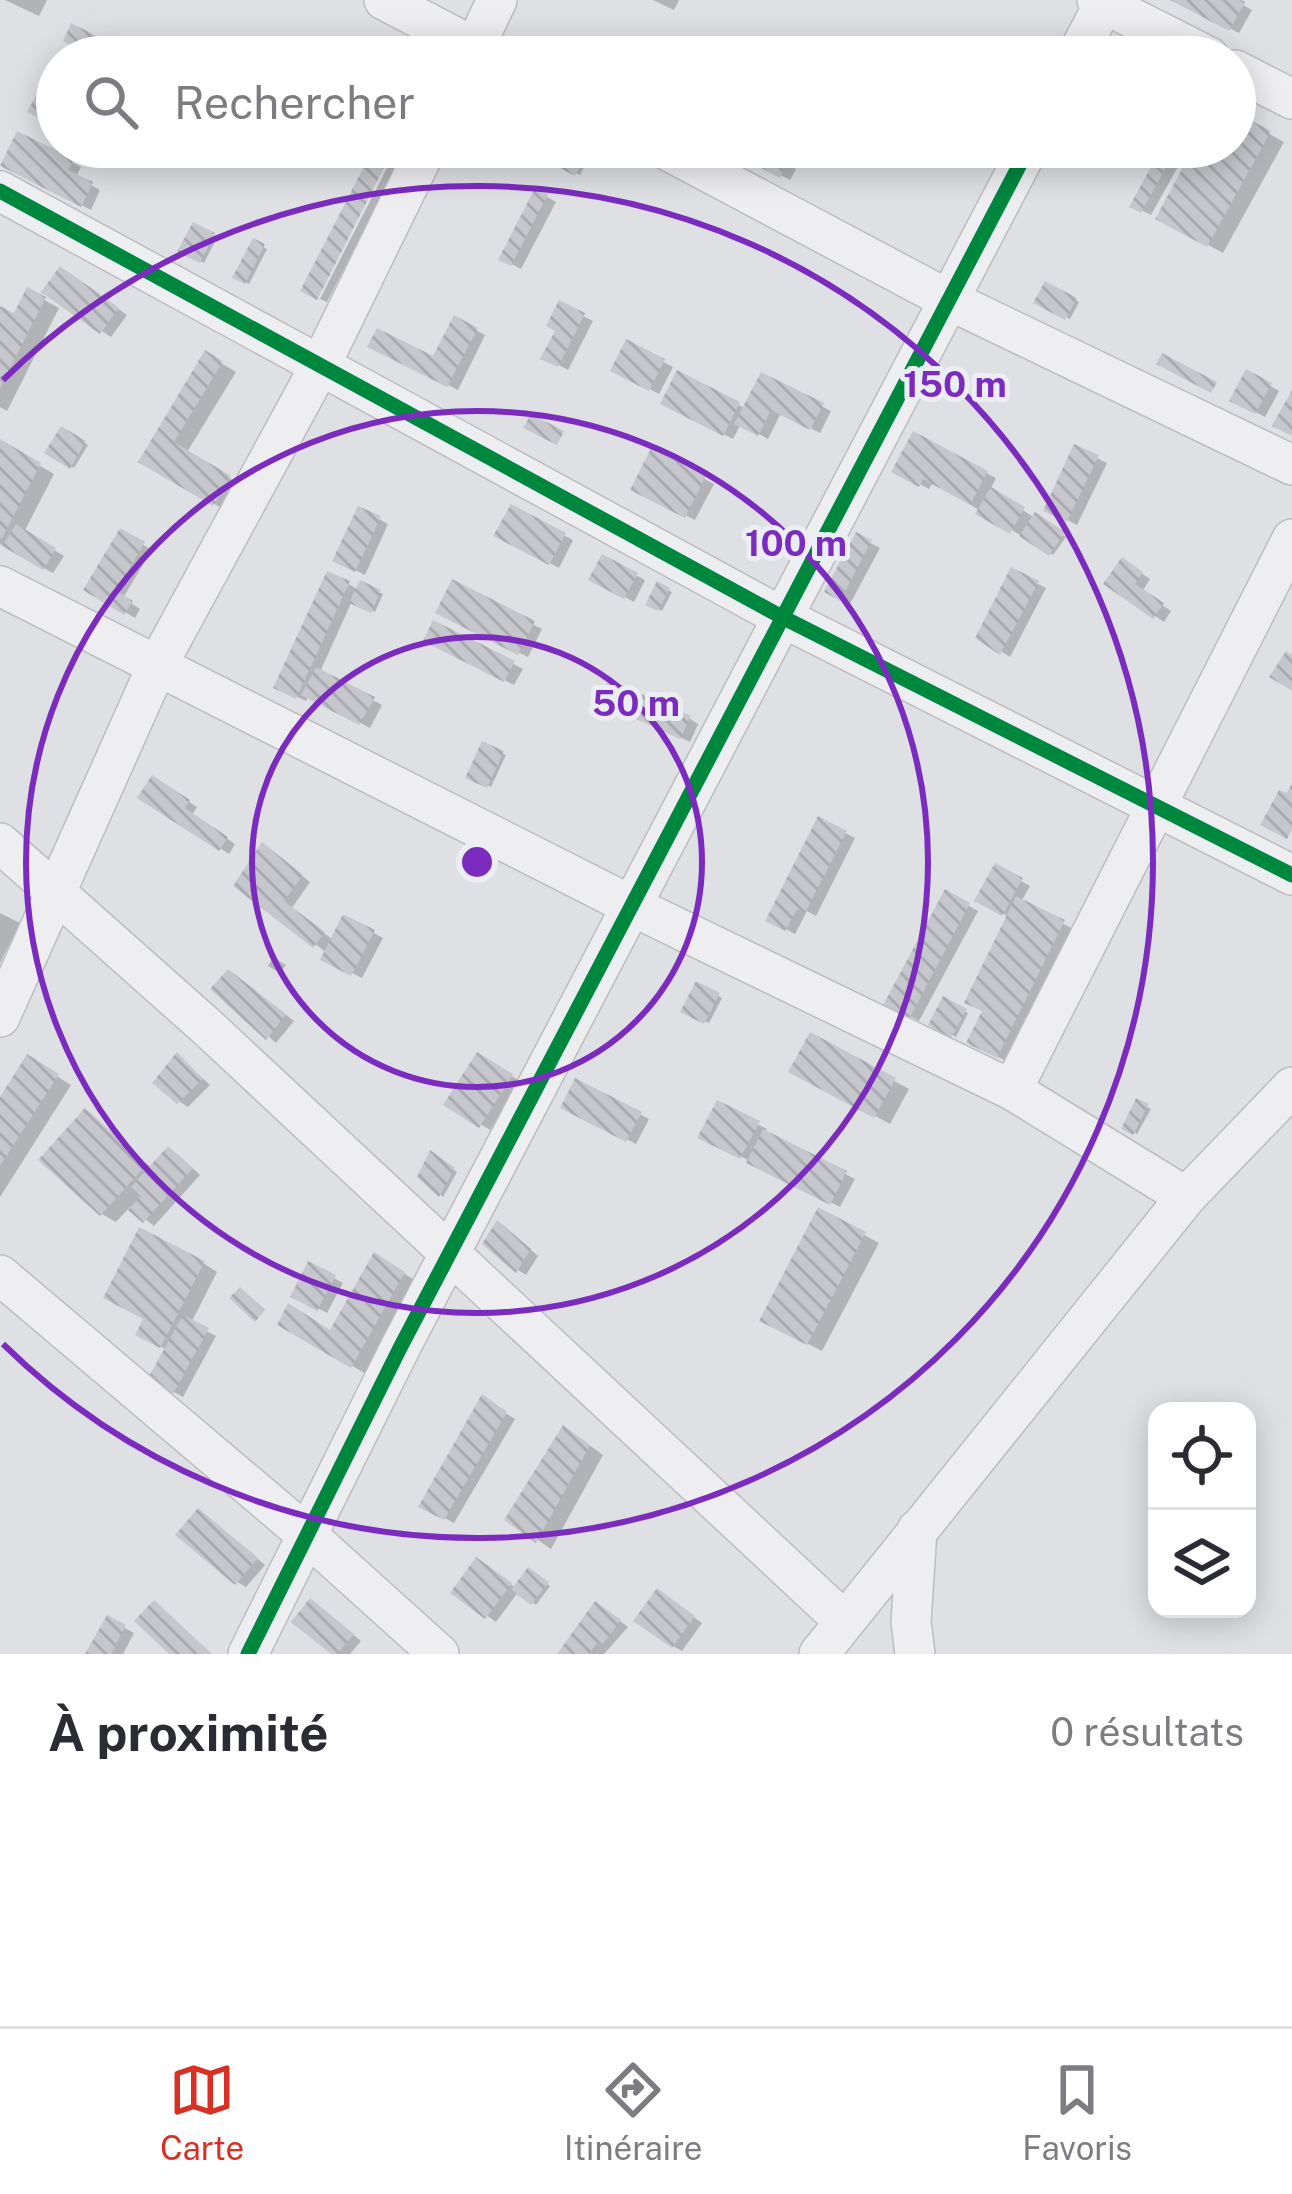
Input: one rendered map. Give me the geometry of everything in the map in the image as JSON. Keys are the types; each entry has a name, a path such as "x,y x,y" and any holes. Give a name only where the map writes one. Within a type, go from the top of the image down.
{"street":[{"path":"384,0 447,36"},
{"path":"485,36 497,0"},
{"path":"1086,36 1102,1 1169,36"},
{"path":"1256,81 1292,99"},
{"path":"0,1017 158,664 321,364 417,168"},
{"path":"701,168 949,300 1292,466"},
{"path":"248,1654 449,1254 1018,168"},
{"path":"0,191 782,617 1292,875"},
{"path":"1012,1090 1292,539"},
{"path":"0,586 632,906 1012,1090 1186,1197"},
{"path":"0,842 207,1027 844,1621"},
{"path":"820,1654 1186,1197 1292,1088"},
{"path":"0,1275 308,1534 439,1654"},
{"path":"915,1654 911,1622 917,1530"}],"building":[{"path":"1170,0 1241,0 1245,2 1229,31"},
{"path":"71,23 97,36 65,36"},
{"path":"36,96 36,117 27,112"},
{"path":"1256,123 1271,131 1256,158"},
{"path":"17,131 36,140 36,168 69,168 93,182 81,207 0,166"},
{"path":"363,168 384,168 317,300 300,291"},
{"path":"761,168 785,168 780,178"},
{"path":"1150,168 1166,168 1141,213 1129,207"},
{"path":"1183,168 1251,168 1207,247 1155,219"},
{"path":"535,188 548,194 511,266 498,260"},
{"path":"193,222 215,233 200,263 177,252"},
{"path":"253,238 265,244 245,284 232,278"},
{"path":"60,266 119,308 100,334 41,292"},
{"path":"1045,281 1077,298 1065,320 1033,303"},
{"path":"27,287 46,297 0,388 0,306 14,313"},
{"path":"559,300 585,313 558,367 540,359 555,331 546,326"},
{"path":"454,315 478,328 447,387 367,347 377,328 433,356"},
{"path":"626,339 665,359 649,391 610,371"},
{"path":"205,350 223,361 174,442 231,476 213,506 138,462"},
{"path":"1162,353 1217,382 1211,393 1156,364"},
{"path":"1246,369 1272,383 1255,414 1229,401"},
{"path":"677,370 740,402 723,436 660,404"},
{"path":"761,372 824,403 810,430 771,410 758,436 734,424"},
{"path":"1292,390 1292,436 1272,426"},
{"path":"531,414 564,431 557,445 523,428"},
{"path":"61,426 86,441 70,469 44,453"},
{"path":"913,431 988,471 970,505 923,479 919,487 891,472"},
{"path":"0,439 41,463 0,542"},
{"path":"1074,444 1099,455 1067,522 1043,511"},
{"path":"651,448 706,476 685,518 630,490"},
{"path":"991,487 1025,507 1010,534 975,514"},
{"path":"511,504 566,533 549,565 493,536"},
{"path":"358,506 381,516 355,572 332,561"},
{"path":"1035,512 1065,532 1049,556 1019,536"},
{"path":"16,524 56,548 43,570 2,546"},
{"path":"120,528 145,542 116,591 133,601 124,615 83,590"},
{"path":"856,532 872,540 840,601 824,592"},
{"path":"602,554 638,573 624,599 588,580"},
{"path":"1122,557 1143,572 1135,584 1164,603 1153,619 1103,584"},
{"path":"1011,567 1039,581 1000,655 975,638"},
{"path":"327,571 350,581 296,699 273,688"},
{"path":"452,579 535,621 518,655 435,613"},
{"path":"360,580 381,590 371,613 349,603"},
{"path":"657,581 670,588 658,611 645,605"},
{"path":"433,620 515,661 504,682 423,641"},
{"path":"1286,651 1292,655 1292,691 1269,677"},
{"path":"316,667 375,697 359,725 301,695"},
{"path":"609,679 691,716 680,739 598,702"},
{"path":"482,741 504,751 487,788 465,778"},
{"path":"152,775 190,800 185,808 228,837 219,851 137,798"},
{"path":"1292,783 1292,829 1287,839 1260,825 1279,790 1287,793"},
{"path":"818,816 847,831 805,913 797,909 785,931 765,921"},
{"path":"262,842 303,875 284,901 325,932 313,948 233,886"},
{"path":"995,863 1023,878 1002,916 974,901"},
{"path":"945,889 970,903 909,1019 883,1005"},
{"path":"1016,896 1065,920 997,1058 966,1043 982,1011 964,1003"},
{"path":"343,914 375,930 351,976 320,960"},
{"path":"228,969 286,1014 266,1040 210,989"},
{"path":"696,981 720,993 704,1024 680,1012"},
{"path":"943,996 967,1009 951,1038 928,1025"},
{"path":"810,1032 896,1078 874,1118 788,1072"},
{"path":"177,1052 203,1079 177,1104 152,1083"},
{"path":"477,1052 513,1074 479,1128 443,1105"},
{"path":"27,1054 59,1074 0,1166 0,1097"},
{"path":"575,1078 642,1112 626,1142 560,1108"},
{"path":"1136,1098 1149,1104 1133,1135 1121,1129"},
{"path":"717,1100 760,1121 740,1159 697,1138"},
{"path":"85,1108 147,1164 100,1216 38,1160"},
{"path":"763,1129 847,1171 830,1205 746,1163"},
{"path":"168,1146 193,1168 143,1223 128,1210 141,1196 131,1187"},
{"path":"430,1150 455,1168 439,1197 417,1177"},
{"path":"818,1207 866,1232 807,1345 759,1321"},
{"path":"497,1220 531,1249 516,1273 482,1244"},
{"path":"139,1227 205,1261 160,1348 135,1335 143,1319 103,1298"},
{"path":"374,1252 405,1272 351,1368 277,1325 288,1303 330,1330"},
{"path":"308,1261 336,1275 317,1311 290,1297"},
{"path":"240,1287 265,1310 255,1322 229,1298"},
{"path":"183,1315 209,1328 173,1394 147,1380"},
{"path":"482,1394 507,1412 444,1520 418,1507"},
{"path":"563,1425 590,1445 536,1543 504,1520"},
{"path":"198,1508 258,1558 235,1585 175,1535"},
{"path":"476,1557 512,1583 485,1619 450,1593"},
{"path":"528,1567 549,1582 531,1605 511,1590"},
{"path":"657,1588 695,1616 672,1648 633,1621"},
{"path":"310,1598 354,1634 337,1654 291,1622"},
{"path":"154,1600 212,1654 169,1654 134,1621"},
{"path":"595,1601 621,1620 589,1654 557,1654"},
{"path":"107,1615 126,1625 111,1654 85,1654"}],"cycle path":[{"path":"248,1654 400,1348 1018,168"},
{"path":"0,191 782,617 1292,875"}]}
